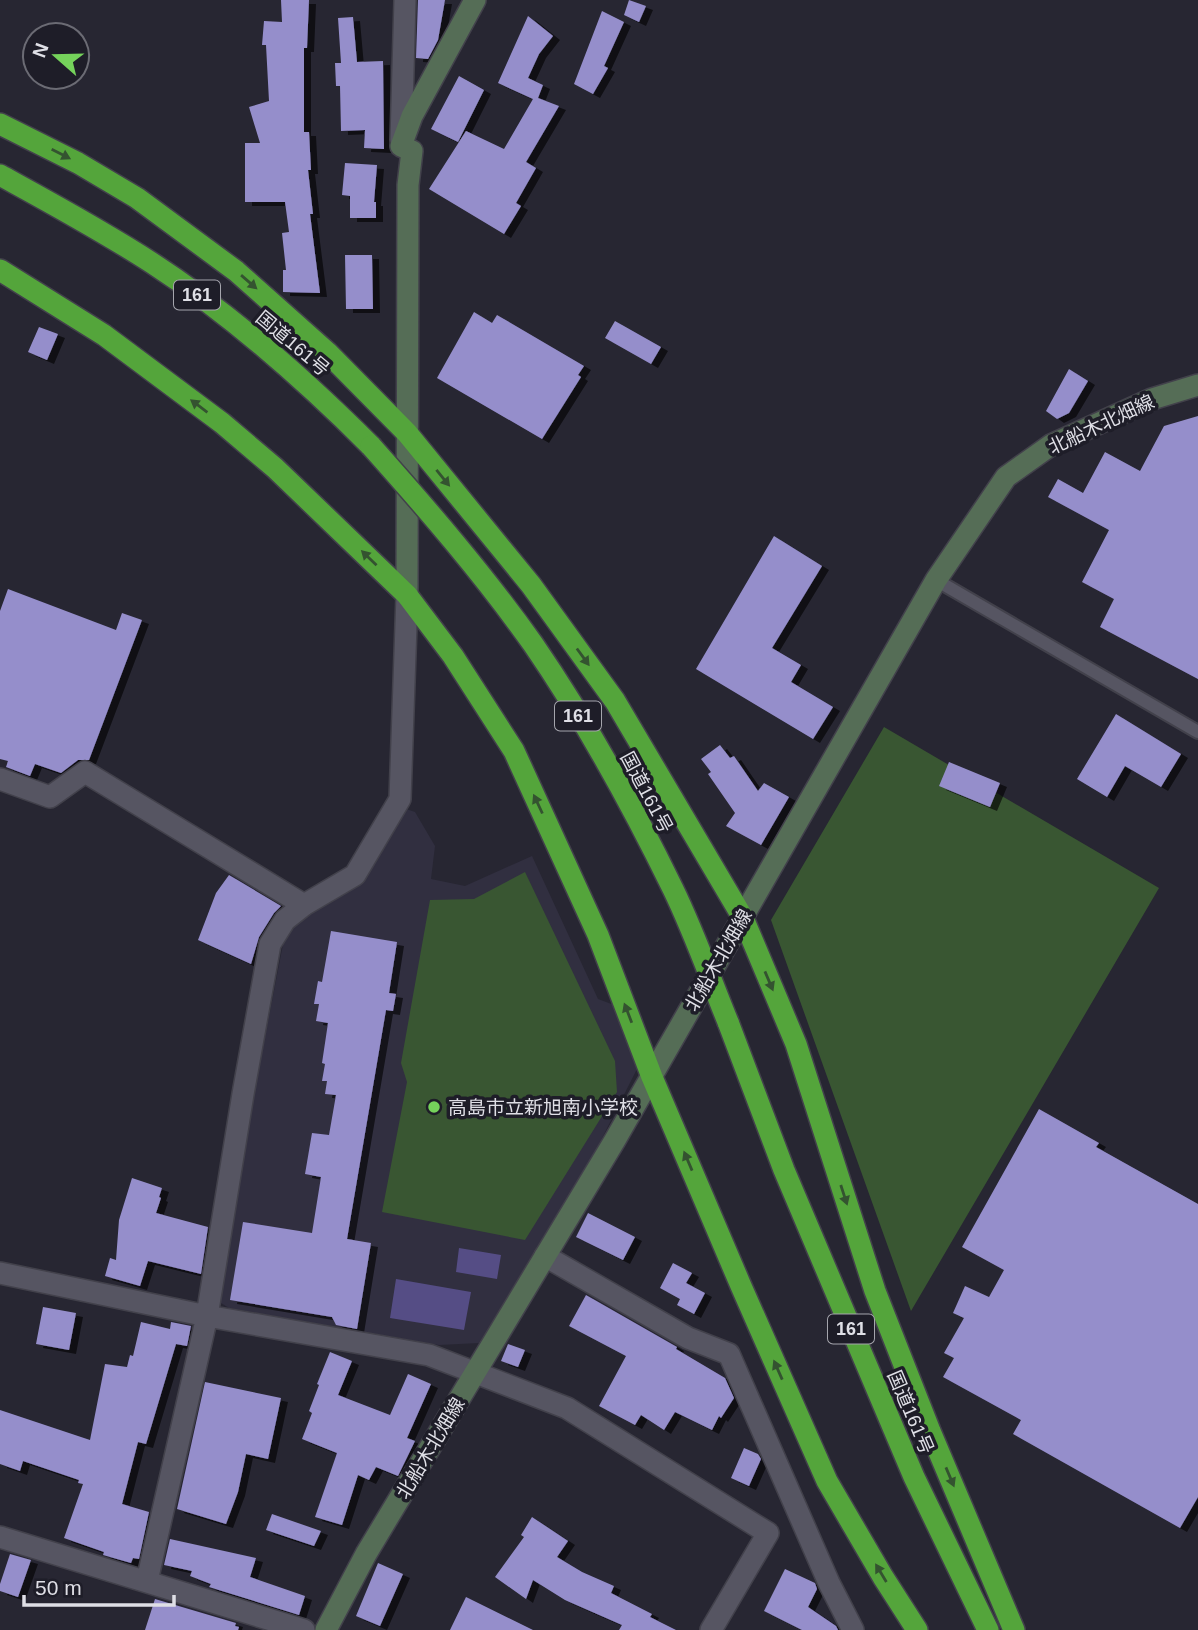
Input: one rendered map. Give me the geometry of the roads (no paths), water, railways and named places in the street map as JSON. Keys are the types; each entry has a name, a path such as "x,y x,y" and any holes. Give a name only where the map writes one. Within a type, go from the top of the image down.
{"highway":[{"path":"0,124 78,163 137,198 236,271 327,352 407,433 531,585 615,701 743,918 796,1044 875,1292 1014,1630"},
{"name":"国道161号","path":"0,175 92,226 174,278 295,372 371,446 437,520 533,645 618,784 674,891 728,1022 784,1170 914,1477 988,1630"},
{"path":"0,270 104,335 222,423 275,468 407,595 453,656 514,751 598,935 652,1077 827,1481 883,1577 918,1630"}],"main road":[{"path":"407,595 408,185 412,151 401,146 412,116 475,0"},
{"name":"北船木北畑線","path":"326,1630 366,1554 652,1077 936,580 1006,477 1051,445 1152,399 1198,385"}],"street":[{"path":"401,146 405,0"},
{"path":"147,1581 207,1316 238,1119 270,944 285,920 304,905 355,875 400,799 407,595"},
{"path":"0,779 50,797 85,772 304,905"},
{"path":"545,1256 688,1338 729,1354 853,1630"},
{"path":"0,1273 207,1316 429,1355 567,1408 768,1533 711,1630"},
{"path":"0,1537 304,1630"}],"lane":[{"path":"936,580 1198,732"}],"place":[{"name":"高島市立新旭南小学校","path":"434,1107"}]}
